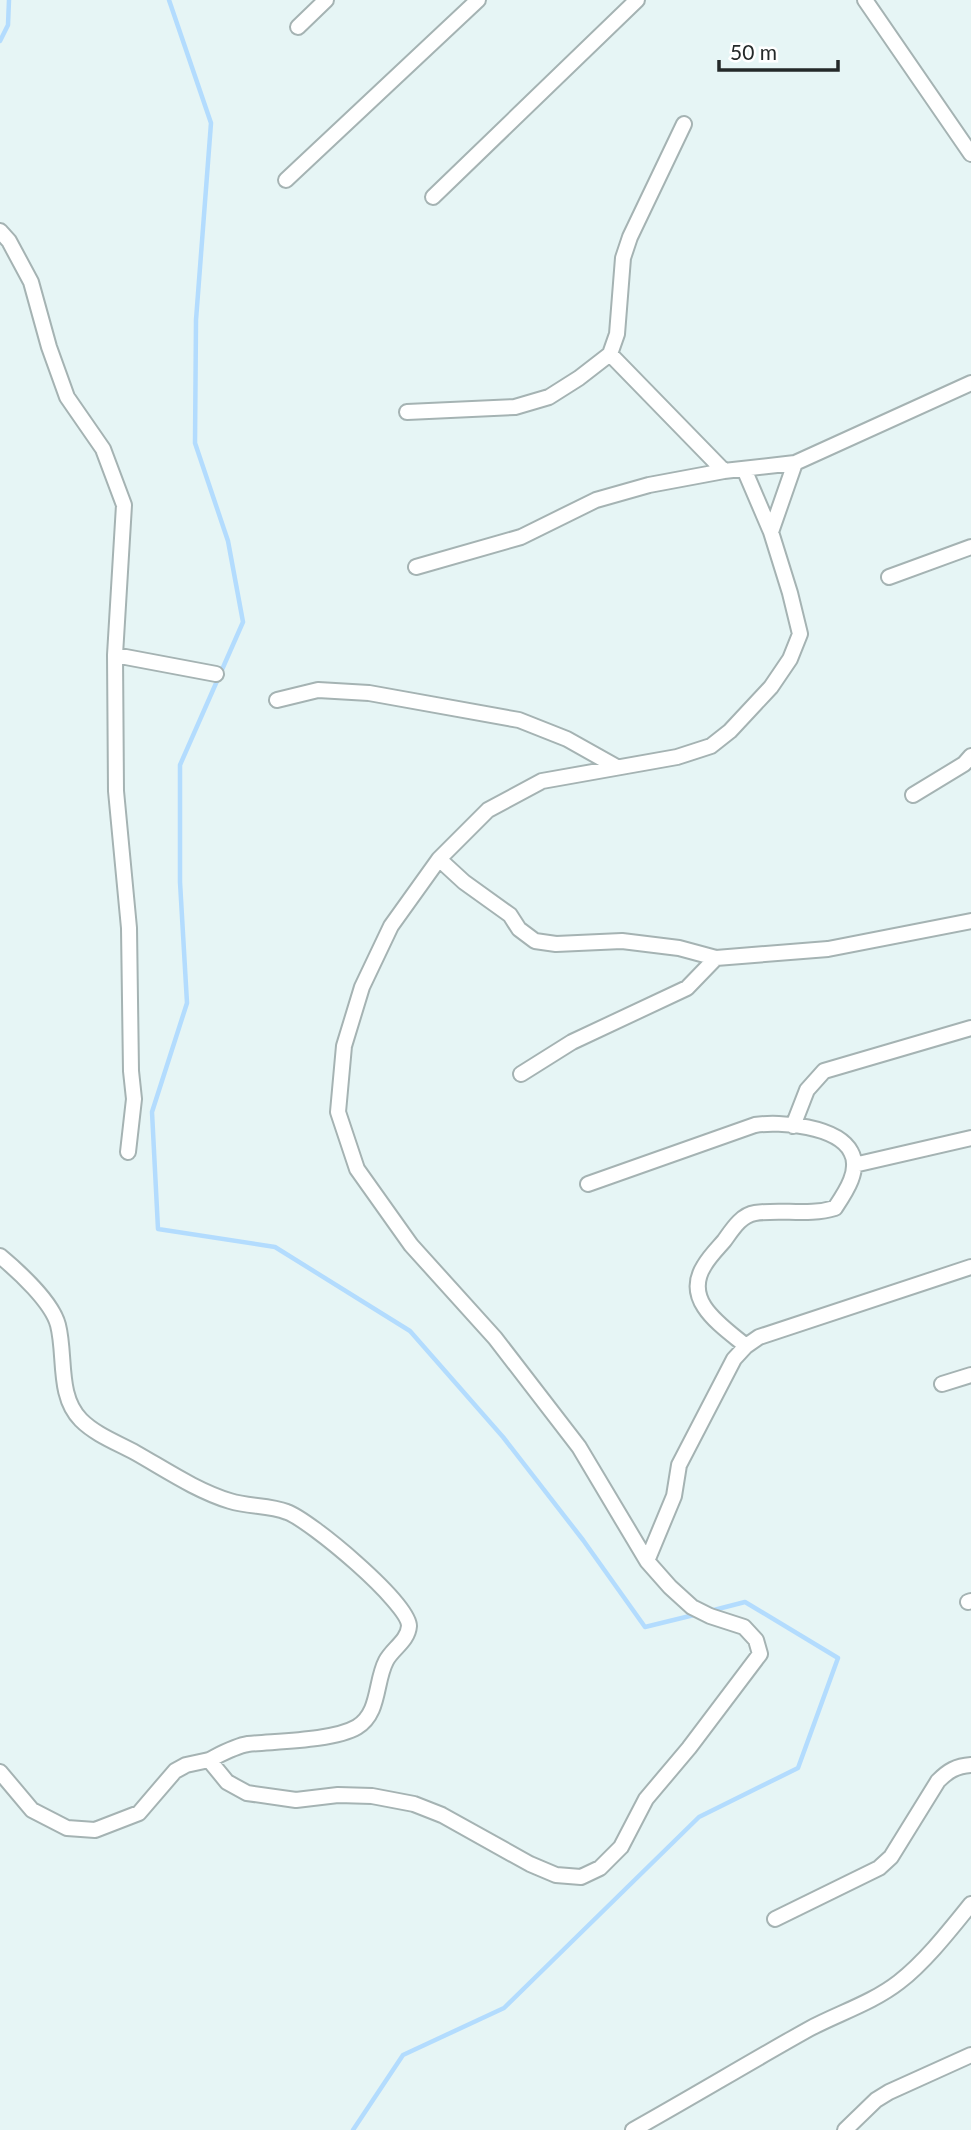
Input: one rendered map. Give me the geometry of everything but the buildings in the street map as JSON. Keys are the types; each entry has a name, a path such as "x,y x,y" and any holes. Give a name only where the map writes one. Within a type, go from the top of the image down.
{"street":[{"path":"298,27 326,0"},
{"path":"286,180 478,0"},
{"path":"433,197 637,0"},
{"path":"865,0 971,154"},
{"path":"407,412 515,407 549,397 610,354 617,334 623,258 629,237 684,124"},
{"path":"0,231 9,241 31,282 49,347 67,397 103,449 124,505 115,655 116,791 129,928 131,1071 134,1099 128,1152"},
{"path":"610,354 724,471"},
{"path":"416,567 522,537 596,500 649,485 724,471 795,463 971,383"},
{"path":"771,532 795,463"},
{"path":"209,1760 227,1782 247,1793 296,1800 338,1795 372,1796 414,1804 442,1815 530,1864 556,1875 581,1877 600,1868 621,1847 646,1799 689,1748 760,1654 756,1640 744,1627 692,1607 647,1561 579,1447 495,1338 411,1245 357,1169 338,1112 344,1046 362,987 391,926 439,859 488,810 542,781 677,757 711,746 730,731 771,687 790,659 800,634 771,532 744,469"},
{"path":"890,577 971,547"},
{"path":"115,655 216,674"},
{"path":"277,700 318,690 369,693 519,720 567,739 617,767"},
{"path":"913,794 964,764 971,756"},
{"path":"439,859 464,882 510,915 519,929 535,941 556,944 622,941 679,948 716,958 828,949 971,921"},
{"path":"521,1074 572,1042 687,988 716,958"},
{"path":"793,1126 807,1090 824,1071 971,1028"},
{"path":"588,1184 754,1125 769,1123 819,1130 851,1151 854,1165 848,1188 835,1208 820,1212 753,1213 742,1219 704,1265 696,1282 699,1300 709,1314 746,1346"},
{"path":"854,1165 971,1138"},
{"path":"0,1256 15,1268 57,1322 68,1401 82,1420 100,1433 208,1492 238,1503 288,1512 310,1525 388,1591 403,1610 409,1624 406,1636 386,1660 370,1716 357,1727 340,1733 266,1744 246,1744 209,1760 186,1765 175,1771 139,1813 95,1830 67,1828 32,1810 0,1772"},
{"path":"647,1561 674,1496 679,1465 734,1359 746,1346 759,1337 971,1267"},
{"path":"942,1384 971,1375"},
{"path":"775,1919 879,1868 891,1857 938,1781 958,1766 971,1765"},
{"path":"633,2130 813,2027 872,2000 900,1981 971,1904"},
{"path":"845,2130 876,2100 889,2092 971,2056"}],"waterway":[{"path":"0,41 8,25 9,0"},
{"path":"169,0 211,123 196,320 195,443 228,541 243,622 180,765 180,882 187,1003 152,1112 158,1229 275,1247 410,1331 503,1437 583,1540 645,1627 698,1614"},
{"path":"353,2130 403,2055 504,2008 699,1817 798,1768 838,1658 745,1602 710,1611"}]}
